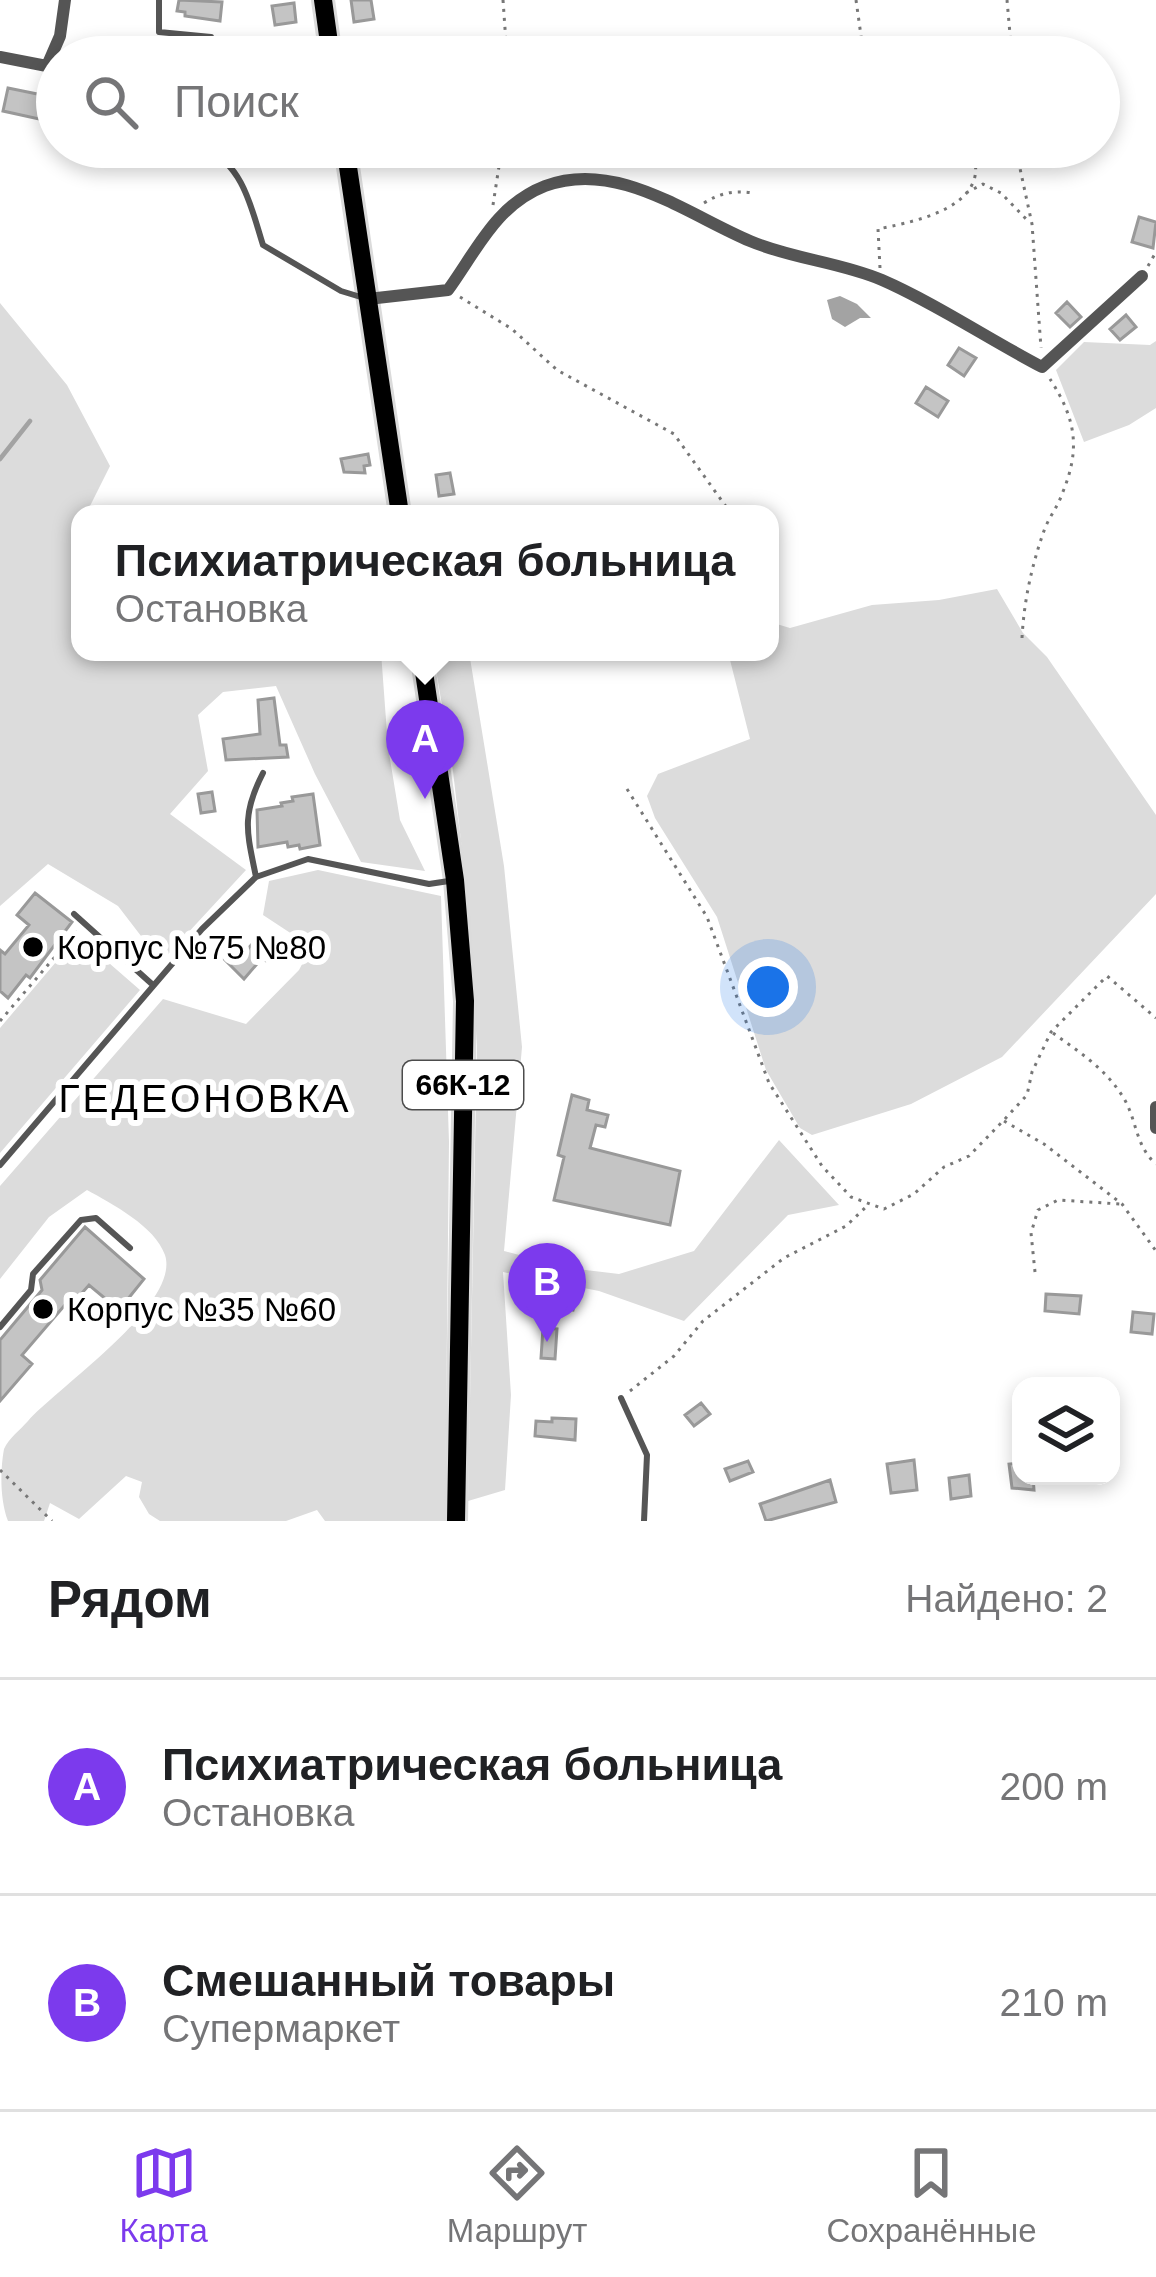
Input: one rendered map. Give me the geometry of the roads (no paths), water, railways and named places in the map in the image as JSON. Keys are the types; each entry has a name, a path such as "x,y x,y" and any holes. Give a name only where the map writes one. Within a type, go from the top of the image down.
{"main road":[{"path":"322,0 328,36"},
{"path":"348,168 399,505"},
{"name":"66К-12","path":"422,661 455,880 465,1000 456,1521"}],"street":[{"path":"61,36 65,0"},
{"path":"0,57 36,64"},
{"path":"368,298 448,290 490,225 517,200 549,184 586,179 653,193 751,242 881,280 1042,367 1142,276"},
{"path":"1156,1107 1156,1128"}],"lane":[{"path":"159,0 159,32 201,36"},
{"path":"233,168 263,245 341,291 368,298"},
{"path":"256,877 245,823 249,801 263,773"},
{"path":"0,1165 202,929 256,877 308,859 429,884 455,880"},
{"path":"74,914 153,985"},
{"path":"0,1327 31,1290 33,1274 81,1220 96,1218 130,1248"},
{"path":"621,1398 647,1455 644,1521"}],"waterway":[{"path":"0,459 30,421"}],"place":[{"name":"Психиатрическая больница","path":"425,799"},
{"name":"Корпус №75 №80","path":"33,947"},
{"name":"Корпус №35 №60","path":"43,1309"},
{"name":"Смешанный товары","path":"547,1342"}],"district":[{"name":"ГЕДЕОНОВКА","path":"205,1098"}]}
